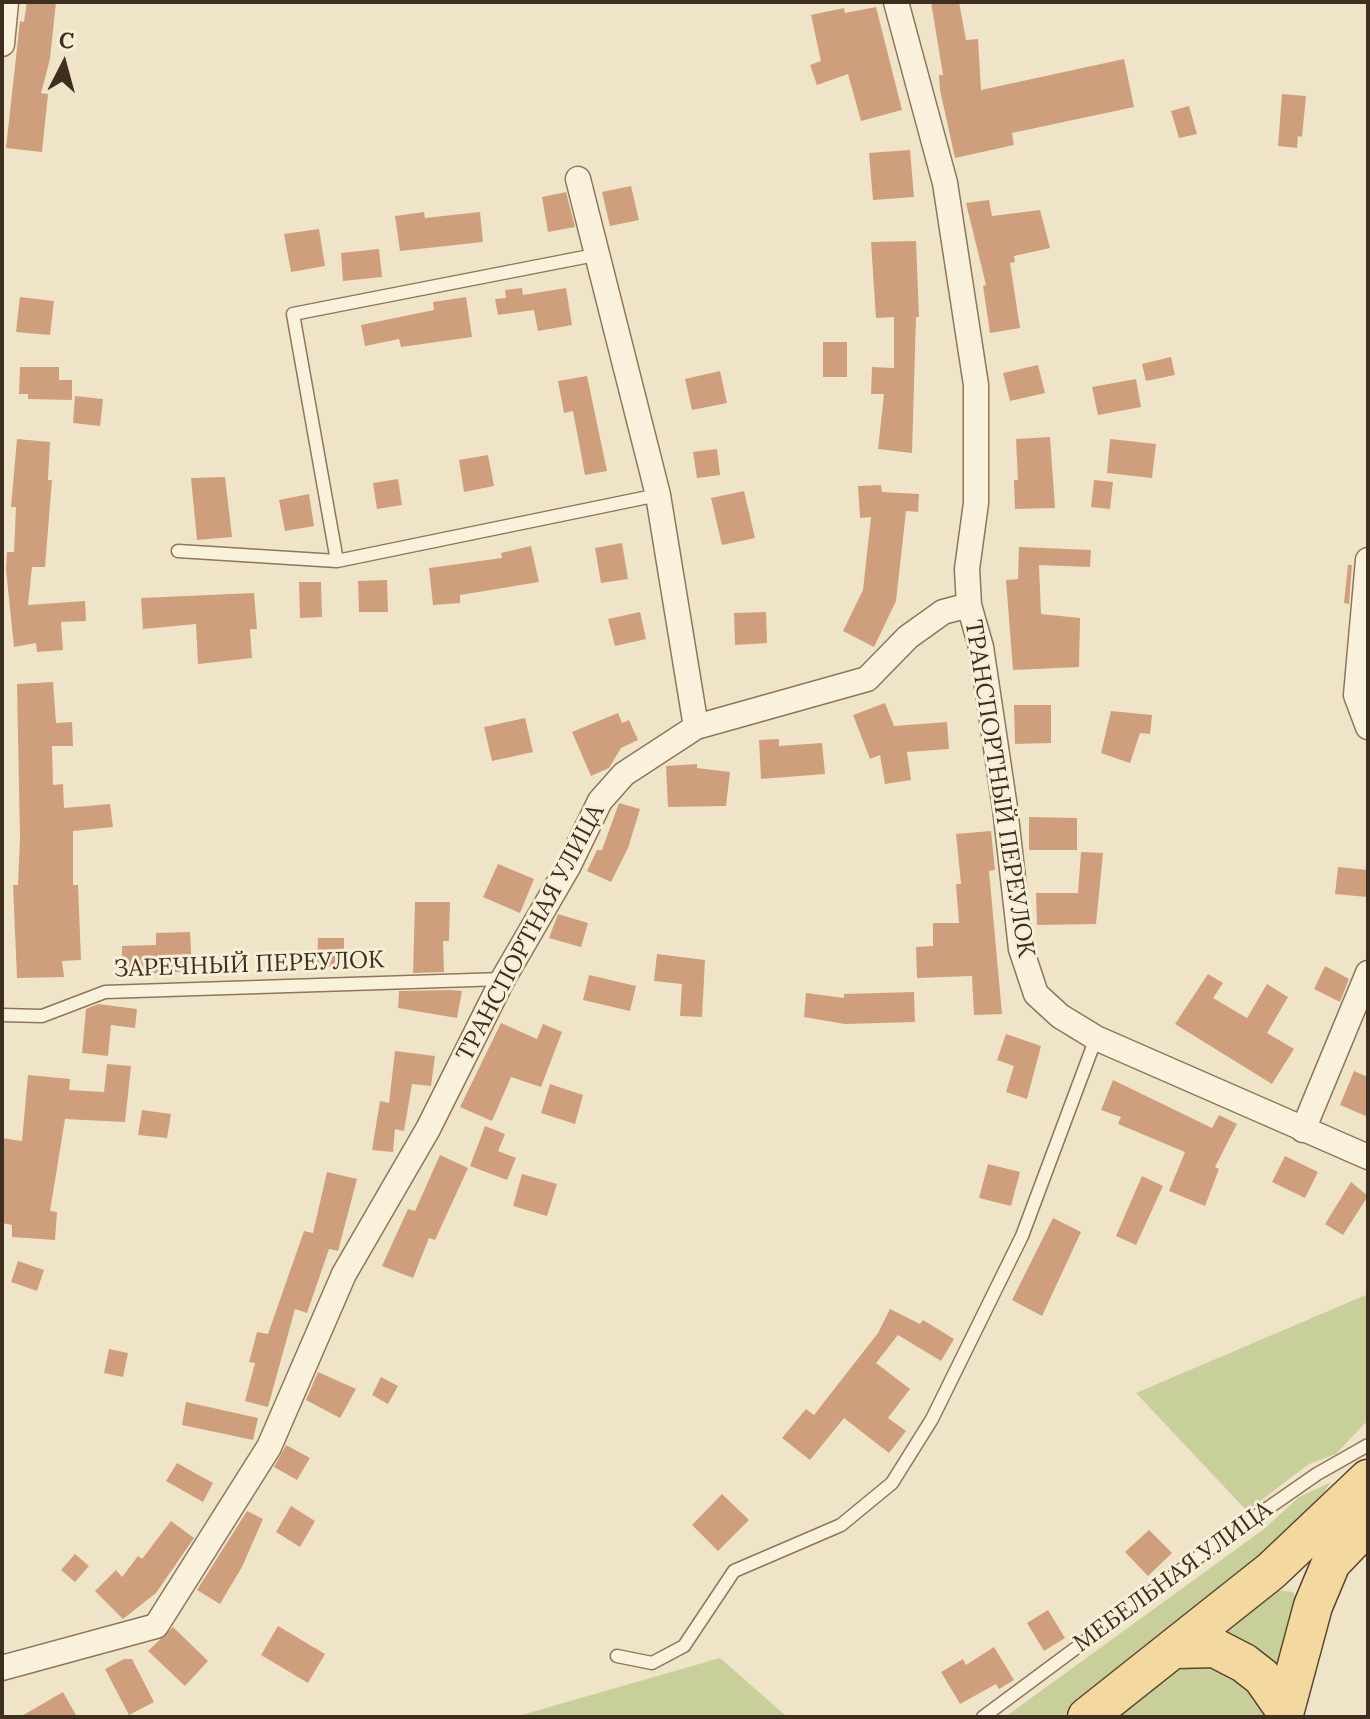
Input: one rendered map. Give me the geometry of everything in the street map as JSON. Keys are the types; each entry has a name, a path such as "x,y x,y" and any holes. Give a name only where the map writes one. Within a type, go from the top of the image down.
{"main road":[{"path":"1087,1717 1363,1498"},
{"path":"1176,1649 1215,1648 1244,1663 1262,1677 1285,1710 1313,1606 1363,1498"}],"street":[{"path":"2,44 6,2"},
{"path":"896,2 945,183 976,385 976,503 967,569 969,605"},
{"path":"578,179 658,495 696,727"},
{"path":"1368,560 1356,695 1368,727"},
{"name":"ТРАНСПОРТНАЯ УЛИЦА","path":"2,1668 156,1626 269,1447 344,1274 428,1129 503,979 568,867 600,801 624,774 696,727 867,679 908,637 943,612 969,605"},
{"name":"ТРАНСПОРТНЫЙ ПЕРЕУЛОК","path":"969,605 981,647 1003,793 1021,949 1036,994 1060,1016 1096,1038 1368,1157"},
{"path":"1303,1130 1368,973"}],"lane":[{"path":"337,561 293,314 595,255"},
{"path":"178,551 337,561 658,495"},
{"name":"ЗАРЕЧНЫЙ ПЕРЕУЛОК","path":"2,1015 42,1016 105,992 503,979"},
{"path":"617,1656 652,1663 684,1646 734,1571 841,1525 892,1483 932,1419 1022,1236 1096,1038"},
{"name":"МЕБЕЛЬНАЯ УЛИЦА","path":"983,1717 1212,1547 1317,1474 1368,1445"}],"green space":[{"path":"1368,1294 1368,1420 1336,1454 1309,1464 1247,1511 1136,1393"},
{"path":"1331,1482 1303,1522 1197,1615 1062,1717 1005,1717 1264,1529 1299,1497"},
{"path":"1277,1590 1293,1592 1299,1605 1276,1682 1211,1637"},
{"path":"720,1658 787,1717 519,1717 525,1714"},
{"path":"1173,1664 1227,1664 1269,1717 1104,1717"}],"building":[{"path":"27,2 56,2 50,59 41,93 48,94 42,152 6,148 20,21 24,22"},
{"path":"931,2 959,2 966,40 978,39 981,90 1124,59 1134,107 1012,133 1014,145 955,158 940,90 939,75 943,75"},
{"path":"876,7 902,110 861,121 848,74 817,85 810,65 821,61 811,15 844,8 845,13"},
{"path":"1282,94 1306,96 1302,137 1298,136 1297,148 1278,146"},
{"path":"1189,106 1197,134 1179,138 1171,111"},
{"path":"910,150 914,197 873,200 869,153"},
{"path":"631,186 639,220 610,226 602,192"},
{"path":"566,192 575,227 548,232 542,197"},
{"path":"989,200 992,216 1040,210 1050,248 1014,256 1015,262 1010,263 1020,328 990,333 983,286 986,285 966,203"},
{"path":"424,212 425,218 480,212 483,242 400,251 395,216"},
{"path":"319,229 325,266 291,272 284,234"},
{"path":"916,241 919,317 916,317 912,453 878,449 884,394 871,394 872,367 894,368 894,317 876,318 871,242"},
{"path":"379,249 382,277 343,281 341,253"},
{"path":"522,288 523,295 566,288 572,325 538,331 534,310 498,315 495,299 506,298 505,290"},
{"path":"20,297 54,301 50,335 16,332"},
{"path":"466,297 472,337 401,347 399,339 365,346 361,325 434,310 433,302"},
{"path":"823,342 847,342 847,377 823,377"},
{"path":"1171,357 1175,375 1146,381 1142,364"},
{"path":"1038,365 1045,393 1010,401 1003,373"},
{"path":"20,367 59,367 59,380 72,380 72,400 28,399 28,394 19,394"},
{"path":"720,371 727,403 692,410 685,379"},
{"path":"587,376 607,471 585,475 573,411 564,413 558,381"},
{"path":"1136,379 1141,407 1098,415 1092,387"},
{"path":"75,396 103,399 100,426 73,423"},
{"path":"1050,437 1055,508 1015,509 1014,480 1018,480 1016,439"},
{"path":"17,439 50,442 48,480 52,480 45,567 32,567 28,605 85,601 86,621 61,622 63,650 37,652 36,643 14,647 6,570 7,552 14,552 16,507 11,507"},
{"path":"1110,439 1156,444 1152,478 1107,473"},
{"path":"717,449 720,475 697,478 693,452"},
{"path":"488,455 494,486 464,492 459,460"},
{"path":"225,477 232,537 197,540 191,478"},
{"path":"398,479 402,505 377,509 373,483"},
{"path":"1094,480 1113,482 1110,509 1091,507"},
{"path":"881,485 882,492 919,494 918,512 906,511 896,601 874,647 843,631 863,590 871,517 860,518 858,486"},
{"path":"744,491 755,538 722,545 711,498"},
{"path":"309,494 314,526 285,531 279,500"},
{"path":"622,543 628,579 601,583 595,548"},
{"path":"531,546 539,582 460,595 460,603 433,605 429,568 502,558 501,553"},
{"path":"1019,547 1091,550 1090,567 1039,565 1041,614 1080,618 1079,667 1013,670 1006,580 1018,579"},
{"path":"1348,565 1352,565 1349,604 1344,603"},
{"path":"387,580 388,612 359,612 358,581"},
{"path":"299,582 321,582 322,617 300,618"},
{"path":"254,593 257,629 250,629 252,658 198,664 196,624 143,629 141,598"},
{"path":"640,612 646,639 615,646 608,619"},
{"path":"766,612 767,643 735,645 734,613"},
{"path":"53,682 56,723 72,722 73,746 52,746 53,785 63,784 64,808 110,804 113,827 73,831 73,885 78,885 81,960 62,961 64,977 17,978 13,885 18,885 20,838 17,684"},
{"path":"885,703 894,726 947,722 949,749 907,752 911,780 885,784 880,755 870,759 853,715"},
{"path":"1014,705 1051,705 1051,743 1015,744"},
{"path":"1111,711 1152,715 1150,734 1140,733 1130,763 1101,753"},
{"path":"618,713 622,723 629,720 638,740 621,748 609,768 591,776 572,732"},
{"path":"525,718 533,752 492,761 484,727"},
{"path":"779,739 779,746 822,743 825,774 761,779 759,740"},
{"path":"697,764 697,768 730,772 726,806 668,807 666,766"},
{"path":"619,803 640,809 628,848 611,882 587,871 597,850 602,850"},
{"path":"1029,817 1077,818 1077,850 1029,850"},
{"path":"991,831 995,870 989,871 1002,1014 974,1015 972,976 917,978 916,947 933,946 933,923 959,923 956,884 961,884 956,834"},
{"path":"1081,852 1103,853 1096,924 1037,925 1036,893 1078,893"},
{"path":"498,864 534,879 520,913 483,897"},
{"path":"1338,867 1368,870 1367,897 1335,894"},
{"path":"415,902 450,902 449,941 443,941 444,972 413,973"},
{"path":"558,914 588,923 581,947 549,938"},
{"path":"190,932 192,971 122,975 122,946 156,945 156,933"},
{"path":"318,938 344,938 344,967 317,967"},
{"path":"657,954 705,960 702,1017 680,1016 682,984 654,981"},
{"path":"1325,966 1349,979 1340,1002 1314,989"},
{"path":"1208,974 1223,983 1213,998 1247,1018 1267,984 1288,997 1267,1033 1294,1049 1272,1084 1175,1024"},
{"path":"589,975 636,986 630,1011 583,1000"},
{"path":"399,991 462,991 457,1018 398,1008"},
{"path":"914,992 915,1022 845,1024 804,1017 806,993 844,998 844,994"},
{"path":"98,1004 137,1009 135,1028 111,1025 108,1056 82,1053 86,1009"},
{"path":"501,1023 537,1039 543,1024 562,1032 541,1087 511,1077 492,1121 460,1107"},
{"path":"1006,1034 1041,1046 1027,1099 1006,1092 1014,1066 997,1060"},
{"path":"395,1051 435,1056 431,1086 412,1084 404,1131 395,1129 393,1152 372,1150 380,1101 389,1103"},
{"path":"107,1064 131,1066 125,1122 65,1119 50,1211 57,1212 55,1240 12,1237 12,1225 2,1223 2,1138 22,1141 28,1075 70,1079 69,1090 104,1092"},
{"path":"1354,1071 1368,1077 1368,1117 1340,1105"},
{"path":"1113,1080 1212,1128 1219,1115 1237,1124 1215,1167 1219,1169 1205,1206 1169,1191 1185,1152 1118,1124 1121,1117 1101,1110"},
{"path":"550,1084 583,1095 575,1124 541,1113"},
{"path":"142,1110 171,1114 167,1138 138,1135"},
{"path":"485,1126 505,1134 498,1151 516,1158 507,1180 470,1166"},
{"path":"440,1155 468,1168 435,1240 429,1238 413,1278 382,1266 408,1209 415,1211"},
{"path":"1285,1156 1318,1172 1305,1198 1272,1182"},
{"path":"988,1164 1020,1172 1011,1206 979,1198"},
{"path":"327,1172 357,1179 338,1251 329,1249 307,1313 295,1309 268,1407 245,1401 255,1363 249,1362 257,1332 268,1334 304,1231 313,1233"},
{"path":"522,1174 557,1184 547,1216 513,1206"},
{"path":"1142,1176 1163,1186 1136,1245 1116,1236"},
{"path":"1351,1182 1368,1196 1343,1235 1325,1224"},
{"path":"1053,1218 1081,1232 1042,1316 1012,1300"},
{"path":"18,1261 44,1270 37,1291 11,1282"},
{"path":"890,1309 920,1324 923,1320 954,1339 941,1361 898,1335 876,1363 910,1389 888,1418 906,1431 889,1453 844,1418 810,1460 782,1438 806,1409 814,1415 878,1333"},
{"path":"109,1349 128,1353 123,1377 104,1373"},
{"path":"318,1372 356,1389 340,1418 306,1400"},
{"path":"381,1377 398,1386 388,1404 372,1395"},
{"path":"186,1402 258,1418 253,1440 182,1425"},
{"path":"286,1445 310,1458 297,1480 274,1467"},
{"path":"177,1463 213,1483 203,1502 166,1481"},
{"path":"722,1494 749,1520 718,1551 692,1525"},
{"path":"291,1506 315,1521 300,1547 276,1532"},
{"path":"247,1511 263,1519 242,1567 220,1604 197,1590"},
{"path":"171,1521 194,1538 156,1593 123,1619 95,1591 116,1570 122,1577 138,1556 142,1559"},
{"path":"1149,1530 1172,1553 1148,1576 1125,1552"},
{"path":"75,1554 89,1566 75,1582 61,1570"},
{"path":"1048,1610 1065,1638 1044,1651 1027,1623"},
{"path":"278,1626 325,1654 308,1683 261,1655"},
{"path":"173,1627 208,1661 185,1686 148,1651"},
{"path":"994,1647 1014,1680 999,1689 996,1684 960,1704 941,1672 963,1659 966,1665"},
{"path":"124,1659 132,1659 154,1702 129,1715 105,1669"},
{"path":"63,1692 77,1717 20,1717"}]}
